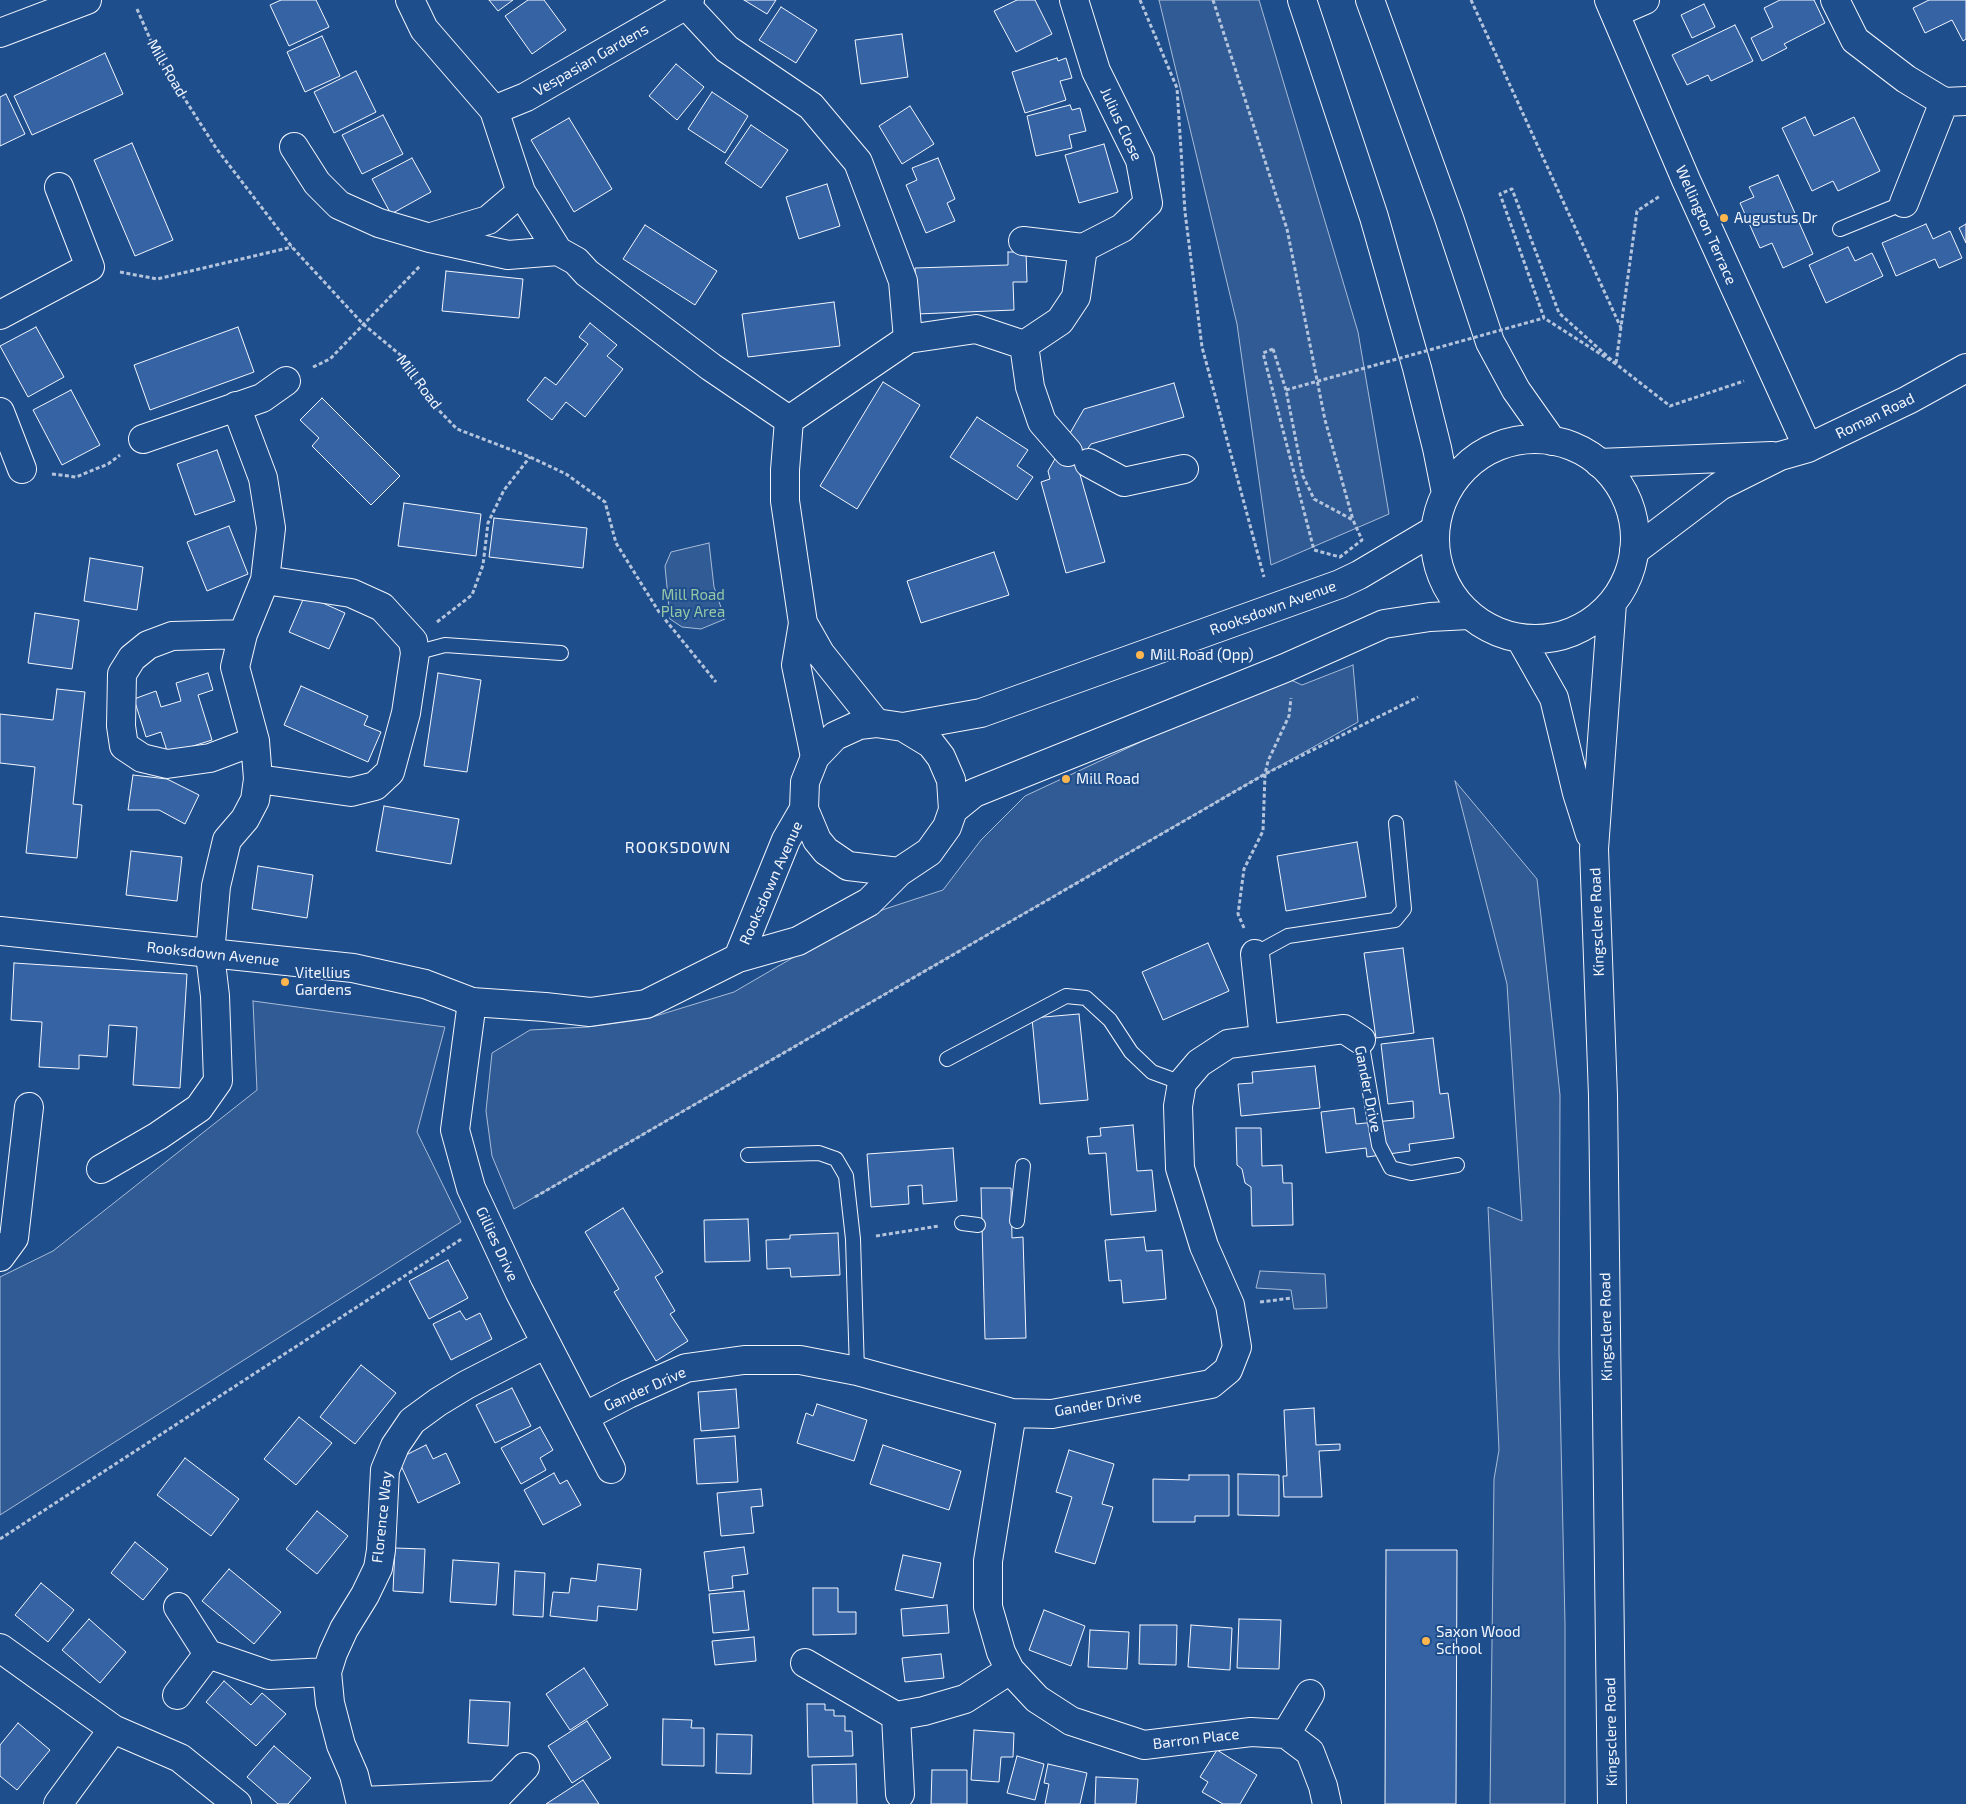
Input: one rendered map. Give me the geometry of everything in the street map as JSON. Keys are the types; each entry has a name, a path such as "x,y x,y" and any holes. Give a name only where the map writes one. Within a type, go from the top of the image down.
{"main road":[{"path":"0,33 87,0"},
{"path":"410,0 424,28 494,110 521,192 558,251 576,261 601,284 711,367 758,397 789,420"},
{"name":"Julius Close","path":"1074,0 1096,71 1140,160 1148,203 1122,228 1083,248"},
{"path":"1302,0 1376,227 1417,368 1446,493"},
{"path":"1370,0 1449,218 1490,342 1516,390 1552,441"},
{"path":"1612,7 1645,0"},
{"path":"1835,0 1855,40 1906,79 1955,102 1904,203"},
{"name":"Vespasian Gardens","path":"494,110 526,97 688,3 727,49 811,106 858,162 902,281 908,339"},
{"name":"Wellington Terrace","path":"1612,7 1686,180 1808,448"},
{"path":"294,147 317,182 339,205 379,223 430,238 508,255 558,251"},
{"path":"0,315 90,267 60,187"},
{"path":"430,238 488,220 521,192"},
{"path":"1023,241 1083,248 1076,296 1060,321 1024,345"},
{"path":"789,420 908,339 976,330 1024,345"},
{"path":"1024,345 1030,387 1042,422 1079,458 1124,482 1184,469"},
{"name":"Roman Road","path":"1634,551 1720,486 1780,456 1808,448 1908,400 1966,368"},
{"path":"143,439 262,398 286,381"},
{"path":"101,1169 158,1136 198,1108 218,1081 215,996 210,954 216,886 227,840 245,819 255,800 258,779 255,741 235,667 242,634 265,580 271,528 263,478 236,406"},
{"path":"789,420 785,470 785,501 803,622 796,664 815,758"},
{"path":"2,423 36,471"},
{"path":"1521,440 1552,441 1577,449 1599,463 1616,481 1628,502 1634,526 1634,551 1630,570 1623,587 1612,603 1593,620 1571,633 1546,639 1520,638 1493,630 1469,615 1448,591 1437,561 1435,530 1438,511 1446,493 1464,468 1490,449 1521,440"},
{"name":"Roman Road","path":"1599,463 1780,456"},
{"name":"Rooksdown Avenue","path":"899,872 848,866 826,851 817,840 804,809 804,782 815,758 835,736 859,725 890,725 981,713 1340,584 1365,572 1435,530"},
{"path":"258,779 351,792 375,786 390,772 406,713 414,647 382,607 351,593 265,580"},
{"name":"Kingsclere Road","path":"1612,603 1594,849 1603,1096 1612,1804"},
{"name":"Rooksdown Avenue","path":"953,810 974,793 1285,668 1384,624 1430,616 1469,615"},
{"path":"803,622 820,653 890,725"},
{"path":"242,634 172,636 148,645 132,658 122,674 121,726 124,746 142,758 167,764 210,758 255,741"},
{"name":"Kingsclere Road","path":"1520,638 1554,698 1577,793 1594,849"},
{"name":"Rooksdown Avenue","path":"0,931 353,968 425,984 472,1002 545,1006 590,1012 646,1004 738,958 798,941 869,902 899,872 929,852 947,827 953,810 951,780 941,757 931,744 890,725"},
{"name":"Rooksdown Avenue","path":"738,958 786,840 804,809"},
{"path":"1255,954 1264,1039"},
{"name":"Gillies Drive","path":"472,1002 455,1130 472,1188 519,1291 611,1469"},
{"name":"Gander Drive","path":"584,1417 628,1394 686,1368 744,1360 800,1360 857,1371 1012,1413 1052,1414 1211,1384 1228,1370 1237,1347 1230,1305 1204,1246 1180,1168 1178,1106 1182,1083 1199,1063 1228,1044 1344,1029 1361,1040"},
{"path":"0,1257 14,1238 29,1107"},
{"name":"Florence Way","path":"525,1767 499,1800 361,1803 354,1775 341,1745 330,1703 327,1672 332,1653 378,1568 382,1550 386,1470 394,1446 412,1421 438,1402 466,1385 546,1344"},
{"name":"Barron Place","path":"1012,1413 988,1561 988,1607 1001,1652 1010,1670 1037,1699 1071,1721 1144,1745 1251,1732 1286,1734"},
{"path":"178,1607 208,1654 269,1674 327,1672"},
{"path":"0,1648 113,1729 180,1758 237,1804"},
{"path":"177,1695 208,1654"},
{"path":"806,1664 896,1716 924,1711 965,1699 1010,1670"},
{"path":"1310,1694 1286,1734 1310,1752 1323,1786 1326,1804"},
{"path":"896,1716 900,1794"},
{"path":"58,1804 113,1729"}],"lane":[{"path":"1840,229 1904,203"},
{"path":"414,647 445,645 561,653"},
{"path":"1255,954 1288,936 1394,920 1404,909 1396,823"},
{"path":"947,1059 1066,996 1086,998 1110,1020 1131,1052 1152,1072 1182,1083"},
{"name":"Gander Drive","path":"1361,1040 1379,1145 1391,1168 1411,1173 1457,1165"},
{"path":"748,1155 819,1153 836,1159 846,1176 852,1239 857,1371"},
{"path":"1017,1221 1023,1166"},
{"path":"962,1223 978,1225"}],"path":[{"path":"1140,0 1177,88 1185,212 1202,347 1264,577"},
{"path":"1213,0 1287,229 1325,420 1353,520 1362,540 1340,557 1314,550 1263,353 1273,349 1286,390 1303,476 1314,499 1353,520"},
{"path":"1471,0 1621,328"},
{"name":"Mill Road","path":"137,9 158,57 216,148 292,247 363,324 404,358 426,397 457,429 530,456 566,474 605,502 616,543 630,566 659,612 716,682"},
{"path":"1616,364 1637,211 1686,180"},
{"path":"1616,364 1544,318 1500,194 1512,189 1559,313 1616,364 1670,406 1748,380"},
{"path":"120,272 157,279 292,247"},
{"path":"286,381 330,359 422,263"},
{"path":"1286,390 1544,318"},
{"path":"36,471 76,477 108,464 143,439"},
{"path":"414,647 472,595 483,565 488,522 504,490 530,456"},
{"path":"1255,954 1238,914 1244,869 1264,831 1265,774 1268,761 1289,716 1292,697 1290,691"},
{"path":"535,1197 1265,774 1418,696"},
{"path":"852,1239 962,1223"},
{"path":"0,1539 466,1236"}],"shaded area":[{"path":"1159,0 1259,0 1358,332 1389,514 1271,565 1237,324"},
{"name":"Mill Road Play Area","path":"709,543 714,587 725,619 701,629 682,627 670,619 665,566 671,552"},
{"path":"1353,665 1358,722 1249,783 514,1209 492,1156 486,1111 492,1053 530,1030 588,1027 646,1019 734,992 854,922 885,909 943,890 981,840 1025,796 1282,676 1302,685"},
{"path":"1455,781 1537,879 1560,1095 1559,1352 1565,1624 1565,1804 1490,1804 1494,1479 1499,1450 1488,1207 1522,1221 1507,984"},
{"path":"253,1001 445,1027 417,1132 461,1222 0,1515 0,1277 53,1251 257,1090"},
{"path":"1260,1271 1325,1274 1327,1308 1294,1309 1291,1290 1256,1288"}],"building":[{"path":"281,0 316,0 329,27 289,46 270,5"},
{"path":"489,0 513,0 498,11"},
{"path":"528,0 544,0 566,30 532,54 505,16"},
{"path":"744,0 776,0 767,14"},
{"path":"1017,0 1035,0 1052,34 1016,52 994,11"},
{"path":"1780,0 1814,0 1825,23 1784,44 1787,48 1762,61 1751,38 1773,27 1764,8"},
{"path":"1929,0 1966,0 1966,39 1963,41 1952,20 1925,33 1913,8"},
{"path":"1704,4 1715,27 1692,38 1681,15"},
{"path":"781,7 817,30 796,63 759,40"},
{"path":"1735,25 1753,61 1711,81 1708,75 1687,85 1672,55"},
{"path":"902,34 908,77 861,84 855,40"},
{"path":"322,36 340,76 305,92 287,52"},
{"path":"105,53 123,94 32,135 14,96"},
{"path":"1057,58 1058,61 1066,58 1072,78 1060,81 1066,100 1025,113 1012,72"},
{"path":"676,64 704,87 677,120 649,96"},
{"path":"356,71 376,112 334,133 314,92"},
{"path":"712,92 748,116 725,153 688,129"},
{"path":"6,94 25,134 0,146 0,97"},
{"path":"1070,105 1072,110 1080,108 1086,131 1069,135 1072,148 1036,156 1027,116"},
{"path":"910,106 934,144 902,164 879,126"},
{"path":"383,115 403,154 362,174 342,135"},
{"path":"1805,117 1814,136 1854,117 1880,171 1838,191 1833,181 1812,191 1782,128"},
{"path":"569,118 612,189 574,212 531,140"},
{"path":"751,125 788,150 761,188 725,163"},
{"path":"132,143 173,240 135,256 94,160"},
{"path":"1104,144 1118,192 1079,203 1065,155"},
{"path":"412,158 431,192 391,214 372,179"},
{"path":"938,158 955,199 947,203 955,221 926,233 906,185 917,180 912,168"},
{"path":"1778,175 1813,254 1783,268 1772,243 1760,248 1740,203 1754,197 1749,187"},
{"path":"827,184 840,226 799,239 786,197"},
{"path":"1926,224 1933,239 1950,231 1962,258 1939,268 1935,259 1896,276 1882,243"},
{"path":"1966,224 1966,243 1959,228"},
{"path":"645,225 717,271 695,305 623,259"},
{"path":"1848,247 1855,261 1872,253 1883,276 1826,303 1809,265"},
{"path":"1008,252 1026,252 1027,282 1013,282 1014,310 917,314 915,268 1008,265"},
{"path":"446,271 523,279 519,318 442,311"},
{"path":"834,302 840,346 748,357 742,314"},
{"path":"590,323 617,345 607,356 623,369 585,417 566,402 552,420 527,400 545,377 556,385 588,344 579,337"},
{"path":"36,327 64,377 28,397 0,346"},
{"path":"238,327 254,372 150,410 134,365"},
{"path":"883,382 920,405 857,509 820,486"},
{"path":"1174,383 1184,417 1091,444 1077,464 1105,562 1066,573 1041,482 1050,479 1048,471 1084,409"},
{"path":"71,390 100,445 62,465 33,410"},
{"path":"322,398 400,476 371,505 312,446 319,438 300,420"},
{"path":"977,417 1028,450 1017,466 1033,477 1017,500 950,457"},
{"path":"217,450 235,501 195,515 177,464"},
{"path":"404,503 481,514 476,556 398,546"},
{"path":"494,518 587,528 583,568 489,557"},
{"path":"229,526 248,574 207,591 187,542"},
{"path":"994,552 1009,595 921,623 907,581"},
{"path":"90,558 143,567 137,610 84,601"},
{"path":"305,595 345,613 329,649 289,632"},
{"path":"35,613 79,620 72,669 28,663"},
{"path":"208,673 213,690 198,695 212,740 168,754 161,732 146,737 134,699 156,691 161,707 181,701 176,683"},
{"path":"438,673 481,680 467,772 424,766"},
{"path":"301,686 368,716 364,725 381,732 368,762 284,725"},
{"path":"57,689 85,692 73,804 82,805 77,858 26,853 35,767 0,763 0,714 53,720"},
{"path":"133,775 167,779 199,795 185,824 159,810 128,810"},
{"path":"384,806 459,819 451,864 376,851"},
{"path":"1357,842 1366,897 1286,911 1277,856"},
{"path":"131,851 182,857 177,901 126,895"},
{"path":"258,866 313,875 307,918 252,909"},
{"path":"1208,943 1229,991 1163,1020 1142,972"},
{"path":"1403,948 1414,1033 1376,1038 1364,953"},
{"path":"14,963 187,974 180,1088 133,1085 137,1027 109,1025 107,1057 79,1055 79,1069 39,1067 42,1022 11,1020"},
{"path":"1079,1014 1088,1100 1040,1104 1032,1018"},
{"path":"1433,1038 1440,1094 1448,1093 1454,1138 1409,1144 1410,1151 1367,1157 1366,1148 1326,1153 1321,1112 1354,1108 1356,1124 1414,1118 1413,1101 1388,1104 1381,1044"},
{"path":"1315,1066 1320,1108 1241,1116 1238,1084 1253,1083 1252,1072"},
{"path":"1133,1125 1137,1171 1152,1170 1156,1211 1111,1215 1106,1153 1089,1154 1087,1137 1101,1136 1100,1128"},
{"path":"1236,1128 1261,1128 1262,1166 1282,1165 1283,1183 1292,1183 1293,1225 1252,1226 1251,1187 1245,1183 1242,1169 1237,1165"},
{"path":"953,1148 957,1201 923,1204 922,1185 908,1186 909,1204 871,1207 867,1154"},
{"path":"981,1188 1011,1188 1012,1238 1023,1237 1026,1338 985,1339"},
{"path":"623,1208 663,1272 655,1277 675,1311 670,1314 688,1341 656,1361 614,1292 619,1289 585,1232"},
{"path":"748,1219 750,1261 705,1262 704,1220"},
{"path":"838,1233 840,1275 791,1277 790,1268 767,1269 766,1240 790,1239 790,1235"},
{"path":"1144,1237 1146,1251 1162,1250 1166,1299 1123,1303 1121,1280 1109,1281 1105,1240"},
{"path":"448,1260 468,1298 429,1319 409,1281"},
{"path":"460,1311 466,1320 480,1313 492,1339 451,1360 433,1324"},
{"path":"361,1365 396,1393 355,1444 320,1417"},
{"path":"512,1388 531,1426 495,1443 476,1405"},
{"path":"736,1389 739,1428 701,1431 698,1392"},
{"path":"817,1404 867,1420 854,1461 797,1443 806,1413 813,1416"},
{"path":"1314,1408 1316,1445 1340,1444 1340,1450 1319,1451 1322,1497 1284,1497 1283,1476 1287,1476 1284,1410"},
{"path":"299,1417 332,1443 296,1485 264,1459"},
{"path":"540,1427 553,1450 540,1458 546,1470 521,1484 501,1448"},
{"path":"735,1436 738,1482 697,1484 694,1439"},
{"path":"426,1445 433,1459 446,1453 460,1483 418,1503 398,1459"},
{"path":"883,1445 961,1471 949,1510 870,1484"},
{"path":"1069,1450 1114,1464 1102,1504 1113,1507 1095,1564 1055,1552 1072,1497 1056,1492"},
{"path":"185,1458 239,1499 211,1536 157,1495"},
{"path":"554,1473 560,1484 567,1480 581,1505 543,1525 524,1490"},
{"path":"1238,1474 1279,1475 1279,1516 1238,1515"},
{"path":"1189,1475 1229,1475 1229,1516 1195,1516 1195,1522 1153,1522 1153,1479 1189,1480"},
{"path":"761,1489 763,1506 751,1507 754,1533 721,1536 717,1493"},
{"path":"317,1511 348,1536 317,1574 286,1549"},
{"path":"135,1542 168,1569 143,1600 111,1573"},
{"path":"744,1547 748,1574 732,1576 733,1588 709,1591 704,1552"},
{"path":"395,1548 425,1549 423,1593 393,1591"},
{"name":"Saxon Wood School","path":"1386,1550 1457,1550 1456,1804 1385,1804"},
{"path":"903,1555 941,1563 933,1598 895,1590"},
{"path":"453,1560 499,1563 496,1605 450,1602"},
{"path":"598,1564 641,1569 637,1610 598,1606 597,1621 550,1616 553,1592 569,1593 571,1578 596,1581"},
{"path":"229,1569 281,1612 254,1644 202,1601"},
{"path":"515,1571 545,1573 543,1617 513,1615"},
{"path":"41,1583 74,1610 48,1642 15,1615"},
{"path":"813,1588 838,1588 838,1612 856,1612 856,1634 813,1635"},
{"path":"744,1591 749,1630 713,1633 709,1594"},
{"path":"947,1605 949,1633 903,1636 901,1609"},
{"path":"1044,1610 1085,1626 1071,1666 1029,1650"},
{"path":"89,1619 126,1652 100,1683 62,1650"},
{"path":"1239,1619 1281,1620 1279,1669 1237,1668"},
{"path":"1140,1625 1177,1625 1176,1665 1139,1664"},
{"path":"1191,1625 1232,1628 1230,1670 1188,1667"},
{"path":"1090,1630 1129,1632 1127,1669 1088,1667"},
{"path":"754,1637 756,1661 715,1665 712,1641"},
{"path":"941,1654 944,1678 905,1682 902,1658"},
{"path":"584,1668 608,1705 570,1730 546,1694"},
{"path":"224,1681 251,1705 262,1693 286,1714 256,1746 206,1702"},
{"path":"470,1700 510,1702 508,1746 468,1743"},
{"path":"807,1704 825,1704 825,1710 834,1710 834,1716 845,1716 845,1731 852,1731 853,1756 808,1757"},
{"path":"663,1719 692,1720 691,1728 704,1728 704,1766 662,1765"},
{"path":"587,1721 611,1758 572,1783 548,1746"},
{"path":"18,1723 50,1750 17,1790 0,1776 0,1745"},
{"path":"974,1730 1014,1733 1013,1757 1001,1757 999,1782 971,1780"},
{"path":"717,1734 752,1735 751,1774 716,1773"},
{"path":"274,1746 311,1778 288,1804 278,1804 247,1777"},
{"path":"1217,1750 1257,1775 1240,1804 1223,1804 1202,1792 1208,1782 1200,1777"},
{"path":"1017,1756 1044,1764 1035,1800 1007,1793"},
{"path":"856,1764 857,1804 813,1804 812,1765"},
{"path":"1048,1764 1087,1773 1080,1804 1045,1804 1049,1784 1044,1783"},
{"path":"932,1770 967,1770 967,1804 931,1804"},
{"path":"1096,1777 1138,1779 1136,1804 1095,1804"},
{"path":"583,1780 599,1804 546,1804"}],"place":[{"name":"Augustus Dr","path":"1724,218"},
{"name":"Mill Road (Opp)","path":"1140,655"},
{"name":"Mill Road","path":"1066,779"},
{"name":"Vitellius Gardens","path":"285,982"},
{"name":"Saxon Wood School","path":"1426,1641"}],"district":[{"name":"ROOKSDOWN","path":"678,848"}]}
